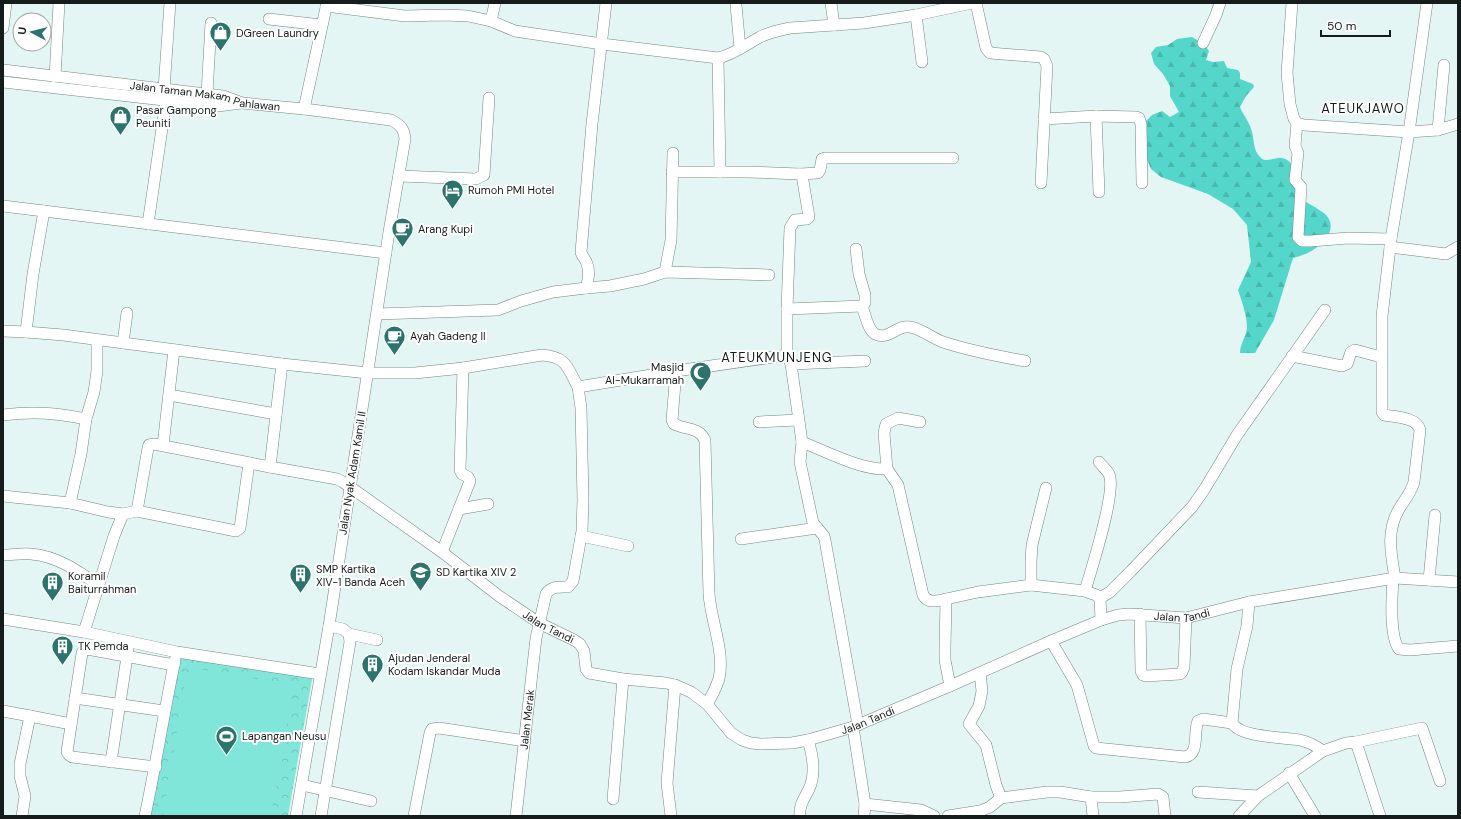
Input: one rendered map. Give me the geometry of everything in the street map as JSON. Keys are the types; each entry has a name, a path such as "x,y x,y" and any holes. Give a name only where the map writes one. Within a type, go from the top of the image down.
{"street":[{"path":"3,28 6,3"},
{"path":"55,77 59,3"},
{"path":"148,224 166,101 164,89 170,3"},
{"path":"491,21 495,3"},
{"path":"586,288 588,282 588,267 581,252 586,182 606,3"},
{"path":"831,3 834,25"},
{"path":"304,109 326,5 405,16 468,16 491,21 515,31 602,44 718,58 778,30 864,23 916,16 972,3"},
{"path":"976,3 986,48 990,53 1041,58 1046,62 1041,183"},
{"path":"1203,43 1220,3"},
{"path":"1292,3 1287,73 1290,104 1294,119 1297,123 1295,146 1298,153 1295,180 1301,187 1298,237 1302,241 1348,238 1391,243 1442,254 1454,249"},
{"path":"1427,3 1409,132 1391,243 1382,316 1383,414 1414,421 1420,427 1412,490 1395,517 1390,538 1394,578 1392,614 1399,649 1410,650 1458,646"},
{"path":"736,5 740,48"},
{"path":"916,16 922,62"},
{"path":"269,19 321,25"},
{"path":"207,94 211,23"},
{"path":"718,58 720,172"},
{"path":"1438,130 1444,65"},
{"name":"Jalan Taman Makam Pahlawan","path":"3,70 223,96 242,103 391,120 404,130"},
{"path":"84,92 86,80"},
{"path":"3,82 218,106 242,103"},
{"path":"399,176 476,178 484,175 489,98"},
{"path":"1044,119 1096,116 1136,117 1141,120 1142,183"},
{"path":"1096,116 1099,192"},
{"path":"1297,123 1304,125 1409,132 1438,130 1458,124"},
{"name":"Jalan Nyak Adam Kamil II","path":"296,816 328,626 405,139 404,130"},
{"path":"665,272 671,240 673,153"},
{"path":"672,172 800,174 818,173 822,159 825,158 953,158"},
{"path":"800,174 803,176 809,217 807,219 795,220 790,228 787,310 789,359 802,442 800,462 813,523 825,540 855,726 865,804 864,816"},
{"path":"3,206 386,253"},
{"path":"26,332 33,274 44,211"},
{"path":"856,249 858,274 865,295 865,302 862,306"},
{"path":"377,314 498,310 521,301 553,292 610,286 644,279 665,272 769,275"},
{"path":"787,310 862,306"},
{"path":"862,306 870,328 877,335 887,335 909,326 943,342 986,354 1024,361"},
{"path":"1100,598 1110,592 1192,507 1237,435 1325,310"},
{"path":"123,343 127,313"},
{"path":"3,331 97,340 282,364 368,373 415,373 463,368 542,356 554,356 561,359 578,387 581,408 582,440 583,500 581,536 628,546"},
{"path":"70,503 81,454 86,419 94,392 97,371 97,340"},
{"path":"137,511 149,445 163,445 174,350"},
{"path":"1292,356 1342,366 1347,364 1351,352 1354,350 1382,357"},
{"path":"578,387 676,371 789,359 865,361"},
{"path":"270,467 282,364"},
{"path":"442,552 470,481 468,477 462,474 460,470 463,368"},
{"path":"676,371 672,420 674,424 700,432 704,436 705,441 709,594 721,656 719,679 707,704"},
{"path":"169,395 276,414"},
{"path":"3,415 39,412 86,419"},
{"path":"920,422 898,418 886,424 884,433 887,469 898,485 923,595 925,598 932,601 978,592 1031,585 1085,591 1100,598"},
{"path":"759,422 798,420"},
{"path":"802,442 866,467 887,469"},
{"name":"Jalan Tandi","path":"163,445 337,479 350,486 442,552 499,596 539,623 580,644 584,651 586,669 589,673 594,675 675,685 691,692 707,704 732,733 742,740 751,743 792,743 808,740 855,726 1101,620 1124,614 1186,618 1249,602 1394,578 1458,582"},
{"path":"1085,591 1108,508 1109,475 1099,462"},
{"path":"3,496 70,503 123,514 137,511 236,531 240,528 249,463"},
{"path":"1031,585 1032,545 1046,488"},
{"path":"459,509 488,504"},
{"path":"108,512 114,536"},
{"path":"84,632 114,536 123,514"},
{"path":"1429,580 1435,515"},
{"path":"741,539 817,528"},
{"name":"Jalan Merak","path":"516,816 536,638 539,623 548,590 555,588 568,588 573,581 581,536"},
{"path":"3,555 31,554 58,560 68,564 98,585"},
{"path":"1100,598 1101,620"},
{"path":"946,599 945,660 950,686"},
{"path":"1249,602 1247,626 1237,670 1232,723 1234,727 1239,730 1252,734 1301,741 1313,745 1323,751"},
{"path":"1140,614 1141,671 1143,675 1146,676 1180,674 1182,672 1184,667 1186,618"},
{"path":"3,619 84,632 177,652 320,674"},
{"path":"328,626 343,629 349,634 377,640"},
{"path":"321,816 350,642 349,634"},
{"path":"1051,641 1076,685 1094,746 1096,748 1185,757 1189,756 1194,751 1198,721 1202,719 1232,723"},
{"path":"111,762 130,642"},
{"path":"156,767 72,757 68,755 67,752 75,698 84,650 128,656 174,665"},
{"path":"145,816 156,767 164,711 177,652"},
{"path":"980,673 982,691 979,706 969,724 986,745 996,785 1001,798"},
{"path":"613,800 623,679"},
{"path":"671,816 667,783 675,685"},
{"path":"75,698 120,706 164,711"},
{"path":"3,711 71,724"},
{"path":"22,816 25,796 20,776 20,764 30,716"},
{"path":"414,816 432,729 439,728 525,741"},
{"path":"1239,816 1258,796 1289,773 1323,751 1351,743 1422,728 1440,781"},
{"path":"800,816 801,805 809,788 813,772 812,752 808,740"},
{"path":"1351,743 1380,816"},
{"path":"1289,773 1315,816"},
{"path":"302,785 371,801"},
{"path":"948,816 980,811 990,807 1001,798 1047,792 1060,792 1091,797 1120,797 1158,794 1163,797 1165,816"},
{"path":"1198,792 1258,796"},
{"path":"1091,797 1093,816"},
{"path":"865,804 921,810 934,816"}],"green space":[{"path":"1192,37 1204,44 1209,51 1206,60 1213,62 1224,61 1227,68 1238,70 1240,73 1240,79 1253,84 1254,87 1246,96 1240,107 1250,126 1256,152 1263,160 1281,158 1287,160 1294,169 1300,198 1326,215 1331,225 1326,239 1322,243 1308,253 1293,258 1274,320 1255,353 1240,353 1247,323 1238,290 1251,262 1247,225 1233,209 1208,194 1161,177 1151,169 1144,152 1145,122 1152,115 1162,111 1170,117 1179,112 1170,96 1170,86 1163,74 1154,64 1151,53 1156,47 1168,45 1177,39"},
{"name":"Lapangan Neusu","path":"177,649 313,674 288,816 144,816"},
{"name":"Lapangan Neusu","path":"199,669 285,684 290,690 292,697 271,816 163,816 185,683 191,672"}],"place":[{"name":"DGreen Laundry","path":"221,52"},
{"name":"Pasar Gampong Peuniti","path":"120,136"},
{"name":"Rumoh PMI Hotel","path":"452,210"},
{"name":"Arang Kupi","path":"402,248"},
{"name":"Ayah Gadeng II","path":"395,356"},
{"name":"Masjid Al-Mukarramah","path":"700,392"},
{"name":"SD Kartika XIV 2","path":"421,592"},
{"name":"SMP Kartika XIV-1 Banda Aceh","path":"300,594"},
{"name":"Koramil Baiturrahman","path":"53,602"},
{"name":"TK Pemda","path":"63,666"},
{"name":"Ajudan Jenderal Kodam Iskandar Muda","path":"373,684"},
{"name":"Lapangan Neusu","path":"227,756"}],"district":[{"name":"ATEUKJAWO","path":"1363,108"},
{"name":"ATEUKMUNJENG","path":"777,357"}]}
